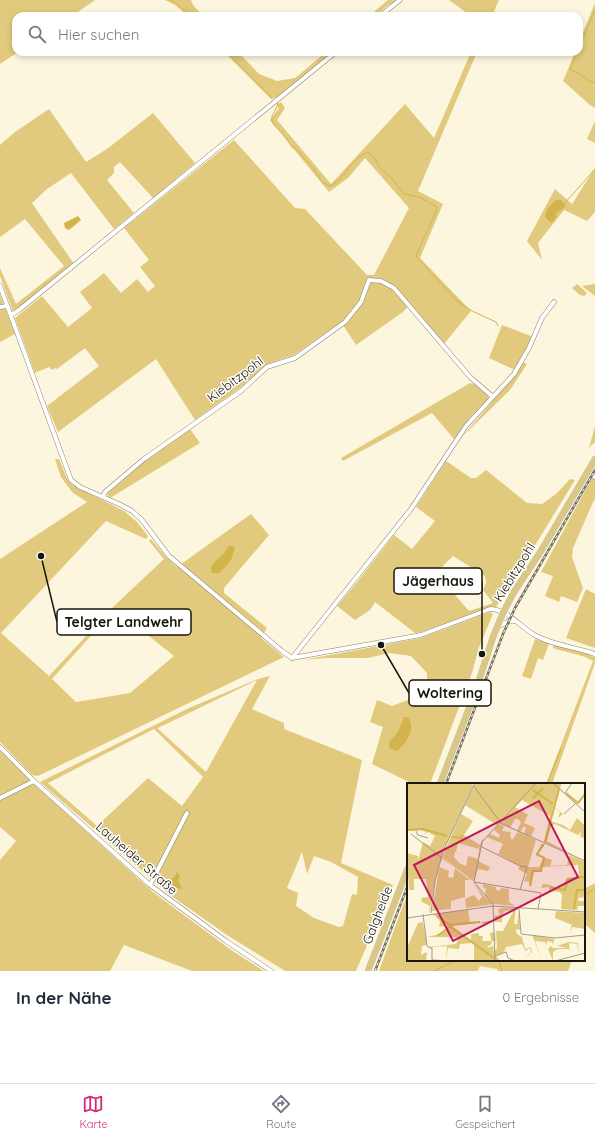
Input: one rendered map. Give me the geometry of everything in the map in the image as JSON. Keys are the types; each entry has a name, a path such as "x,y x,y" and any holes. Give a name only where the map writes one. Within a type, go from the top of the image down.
{"main road":[{"name":"Kiebitzpohl","path":"503,613 514,592 592,477 595,459"},
{"path":"440,783 476,690 496,628 503,613"},
{"name":"Galgheide","path":"368,971 407,871"}],"street":[{"path":"385,12 400,0"},
{"path":"11,315 331,56"},
{"name":"Kiebitzpohl","path":"103,497 105,492 144,459 241,391 267,367 295,358 345,322 361,302 369,280 382,281 394,288 470,377 493,397"},
{"path":"0,286 69,476 75,484 132,511 141,519 169,556 292,658 412,509 466,426 514,374 529,348 542,318 554,302"},
{"path":"0,307 7,306"},
{"name":"Kiebitzpohl","path":"292,658 420,635 490,609 495,609 503,613"},
{"path":"503,613 537,636 595,654"},
{"path":"496,628 504,623 514,621"},
{"name":"Lauheider Straße","path":"0,747 34,781 150,885 226,942 271,971"},
{"path":"0,798 34,781"},
{"path":"150,885 187,813"}],"shaded area":[{"path":"0,0 95,0 78,12 12,12 12,56 0,64"},
{"path":"165,0 191,0 193,5 199,12 183,12 175,5"},
{"path":"388,0 394,0 380,12 374,12"},
{"path":"449,0 499,0 494,12 466,12"},
{"path":"595,3 595,108 563,81 573,56 583,56 583,32"},
{"path":"228,56 242,56 259,74 277,81 295,78 321,56 327,56 277,97 271,99"},
{"path":"469,56 475,56 418,191 443,204 420,258 471,311 444,344 410,304 403,312 356,345 341,322 294,355 267,364 240,388 195,420 156,359 58,432 47,406 99,366 85,348 57,369 55,368 52,370 49,367 35,373 15,318 42,296 68,327 92,308 80,292 104,273 121,293 137,279 148,292 155,286 140,267 149,260 124,228 234,140 295,208 305,209 367,275 374,275 409,208 365,158 348,178 329,192 270,120 279,108 276,105 281,102 285,108 277,120 331,184 405,104 434,138"},
{"path":"49,109 86,162 107,149 153,113 195,163 153,198 120,162 114,167 114,173 107,180 134,213 114,229 71,173 47,189 32,203 74,264 13,312 0,276 0,268 16,304 64,266 25,219 0,237 0,145 15,132"},
{"path":"595,121 595,143 587,139"},
{"path":"595,168 595,212 587,221 564,210 538,243 542,260 527,241 555,189 572,204","holes":["555,200 560,200 565,206 556,214 547,209"]},
{"path":"555,200 561,200 566,206 556,214 557,217 551,223 545,217 547,209"},
{"path":"78,216 81,220 69,230 65,228 64,223"},
{"path":"577,284 587,293 584,296 580,295 572,288"},
{"path":"595,284 595,296 582,286"},
{"path":"0,295 15,334 0,342"},
{"path":"502,325 533,337 515,370 489,358"},
{"path":"523,362 527,364 510,390 462,437 514,376"},
{"path":"470,383 476,385 488,396 489,400 472,415 454,439 432,413 343,461 341,458"},
{"path":"595,426 595,442 589,448"},
{"path":"190,429 200,443 110,498 107,494 147,459"},
{"path":"55,459 59,459 71,484 124,511 137,522 148,536 146,539 106,521 1,633 49,676 112,608 164,559 149,541 151,539 166,557 177,567 251,514 269,535 224,588 224,593 267,628 261,638 284,657 38,776 32,775 0,742 0,559 87,502 72,492 61,477","holes":["115,609 174,656 130,693 76,702 52,679"]},
{"path":"446,461 471,478 476,478 486,470 527,503 542,504 556,494 570,479 575,480 520,570 518,569 496,607 491,607 415,633 375,602 370,610 355,620 337,606 394,535 412,549 435,521 416,507","holes":["453,556 485,576 486,583 483,590 493,603 469,611 436,573"]},
{"path":"592,478 595,479 595,500 573,548 572,557 583,588 577,602 561,596 559,602 545,596 553,576 541,572"},
{"path":"229,546 233,546 235,548 231,560 220,573 212,573 211,568 213,564"},
{"path":"586,589 595,594 595,648 566,638"},
{"path":"490,612 493,614 479,647 472,673 430,783 411,783 372,764 383,727 370,722 377,700 392,706 413,698 427,685 427,673 411,656 389,653 368,658 327,658 303,660 421,638"},
{"path":"535,639 549,644 543,660 538,658 531,679 522,676"},
{"path":"553,645 580,651 595,657 595,663 552,783 546,783 593,661 588,658 553,648"},
{"path":"270,676 252,709 284,723 284,729 362,760 341,863 393,885 356,971 285,971 227,935 170,895 40,782 189,708 258,679","holes":["257,680 206,772 158,729 158,728","154,729 203,777 182,806 148,778 97,826 48,783","302,852 307,874 314,856 331,862 358,877 357,895 352,894 343,926 339,927 314,918 296,906 298,893 287,888"]},
{"path":"404,717 408,717 411,731 407,740 397,751 389,748 389,742 398,732"},
{"path":"0,751 31,781 0,796"},
{"path":"33,783 153,892 231,950 264,971 192,971 124,945 110,971 0,971 0,860 16,841 0,827 0,800"},
{"path":"176,872 180,875 178,880 182,889 174,886 170,881 170,879 175,877"},
{"path":"595,883 595,933 586,925 585,926 585,888"},
{"path":"407,895 407,961 572,961 568,971 498,971 497,969 480,966 478,971 379,971"}],"waterway":[{"path":"170,0 176,3 186,12"},
{"path":"390,4 396,0"},
{"path":"583,38 595,10"},
{"path":"231,56 272,98"},
{"path":"575,56 570,69 585,77 587,80 595,83"},
{"path":"277,103 278,105 272,116 274,125 284,135 292,147 297,150 313,168 322,182 330,186 335,183 357,159 368,152 375,158 379,167 392,178 402,192 419,197 437,207 416,256 457,301 472,311 496,322 498,326"},
{"path":"564,204 595,169"},
{"path":"547,783 561,749"},
{"path":"585,894 595,889"},
{"path":"434,971 454,961"},
{"path":"499,961 502,971"}],"railway":[{"path":"446,783 503,634 515,608 595,470"},
{"path":"375,971 407,888"}],"place":[{"name":"Telgter Landwehr","path":"41,556"},
{"name":"Woltering","path":"381,645"},
{"name":"Jägerhaus","path":"482,654"}]}
